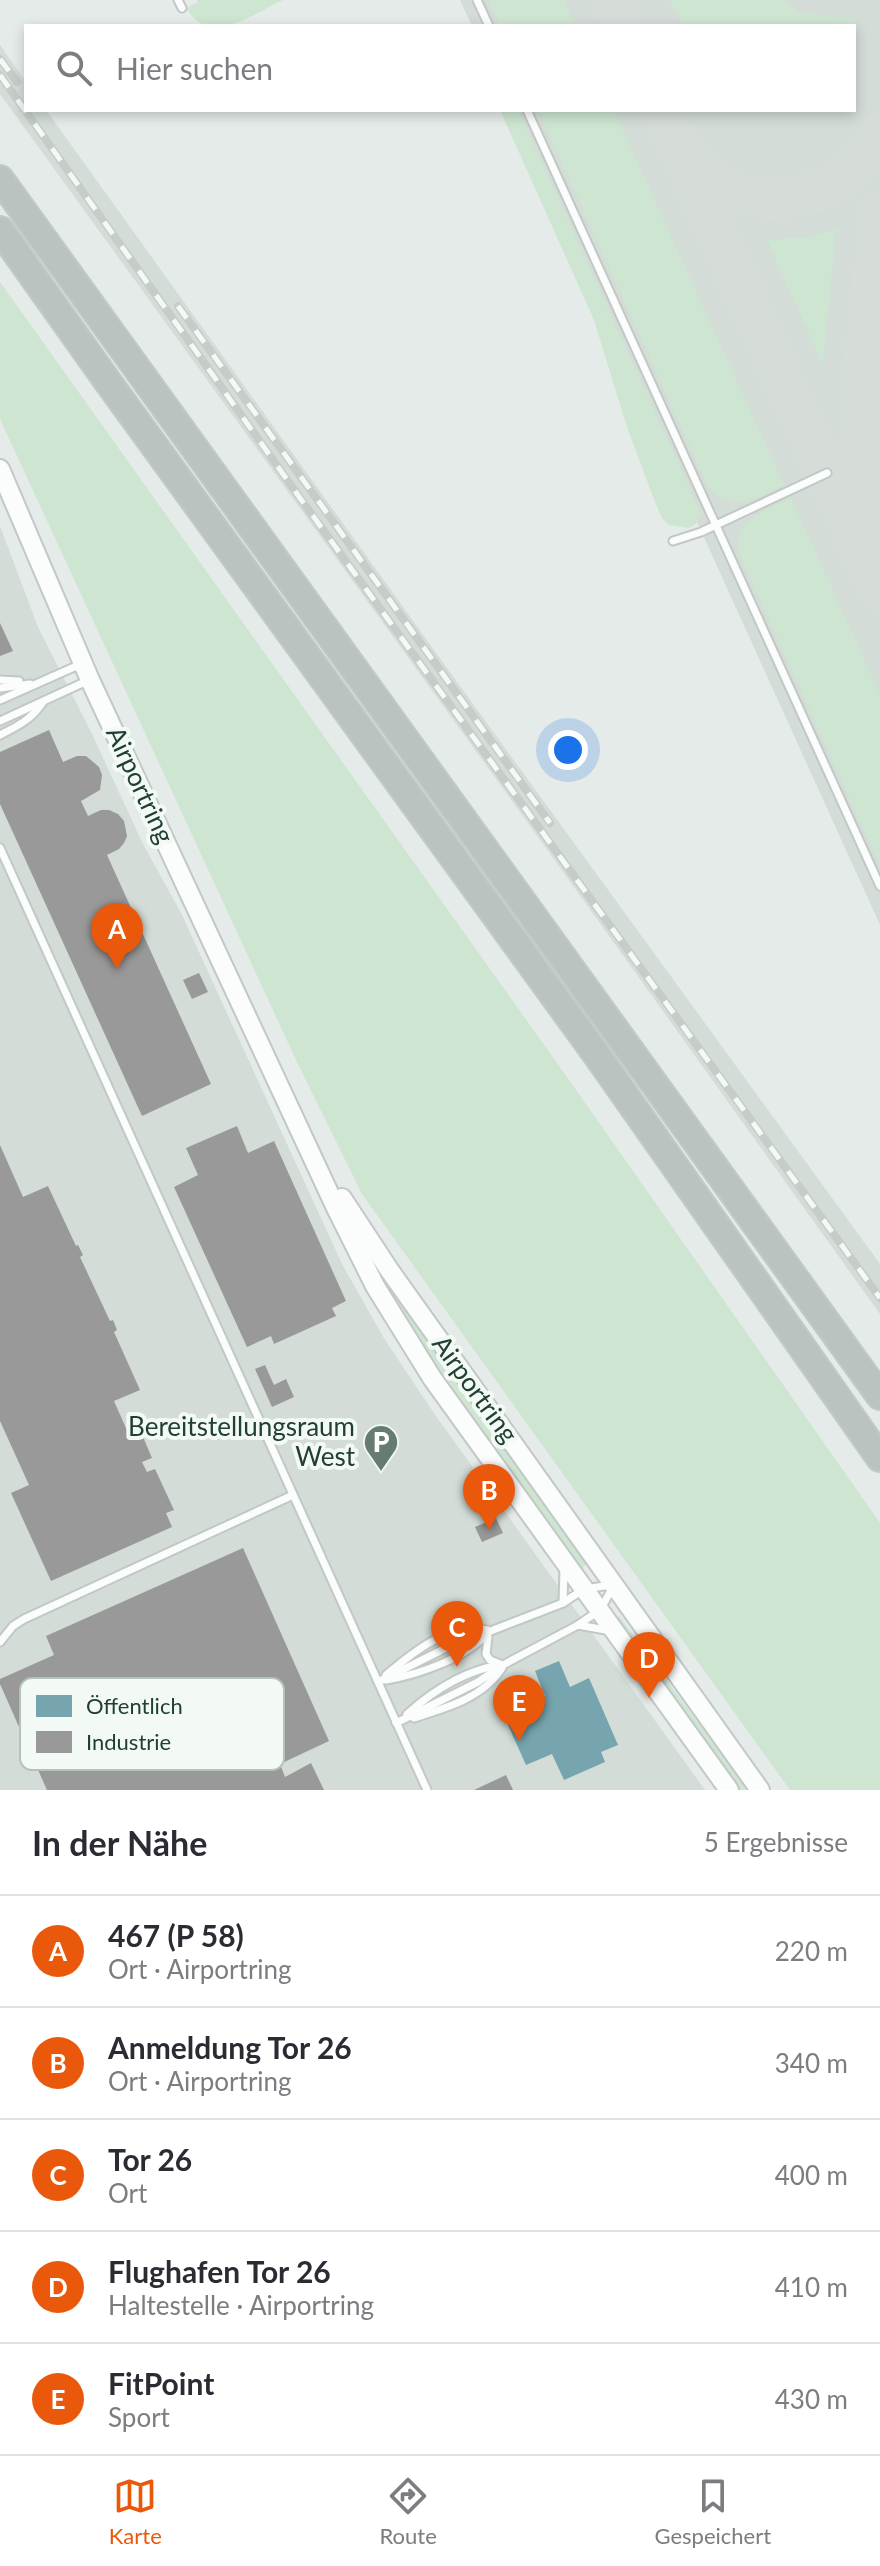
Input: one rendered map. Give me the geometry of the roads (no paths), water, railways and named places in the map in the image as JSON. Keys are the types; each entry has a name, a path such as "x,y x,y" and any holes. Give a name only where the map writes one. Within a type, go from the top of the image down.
{"highway":[{"path":"0,179 880,1396"},
{"path":"0,230 596,1054 880,1458"}],"street":[{"name":"Airportring","path":"0,469 87,671 349,1235 404,1336 729,1790"},
{"name":"Airportring","path":"286,1098 340,1194 390,1271 760,1790"}],"lane":[{"path":"178,0 182,8"},
{"path":"477,0 488,24"},
{"path":"528,112 880,886"},
{"path":"673,541 714,526 827,473"},
{"path":"0,688 37,684 87,671"},
{"path":"0,721 45,700 87,671"},
{"path":"0,680 37,684"},
{"path":"0,700 37,684"},
{"path":"0,735 23,724 45,700"},
{"path":"0,848 427,1790"},
{"path":"0,1642 13,1626 24,1619 293,1495"},
{"path":"563,1559 563,1603"},
{"path":"378,1682 405,1677 467,1651 480,1643 489,1631 563,1603 584,1589 615,1584"},
{"path":"396,1723 443,1687 488,1667 503,1665 578,1625 600,1610 615,1584"},
{"path":"578,1625 616,1632"},
{"path":"378,1682 414,1653 439,1638 475,1627 489,1631"},
{"path":"489,1631 486,1654 490,1660 503,1665"},
{"path":"396,1723 450,1706 480,1691 503,1665"}],"railway":[{"path":"0,59 17,82"},
{"path":"0,75 24,109"},
{"path":"26,112 300,498 880,1298"},
{"path":"178,306 550,823"}],"place":[{"name":"467 (P 58)","path":"117,969"},
{"name":"Bereitstellungsraum West","path":"381,1473"},
{"name":"Anmeldung Tor 26","path":"489,1530"},
{"name":"Tor 26","path":"457,1667"},
{"name":"Flughafen Tor 26","path":"649,1698"},
{"name":"FitPoint","path":"519,1741"}]}
